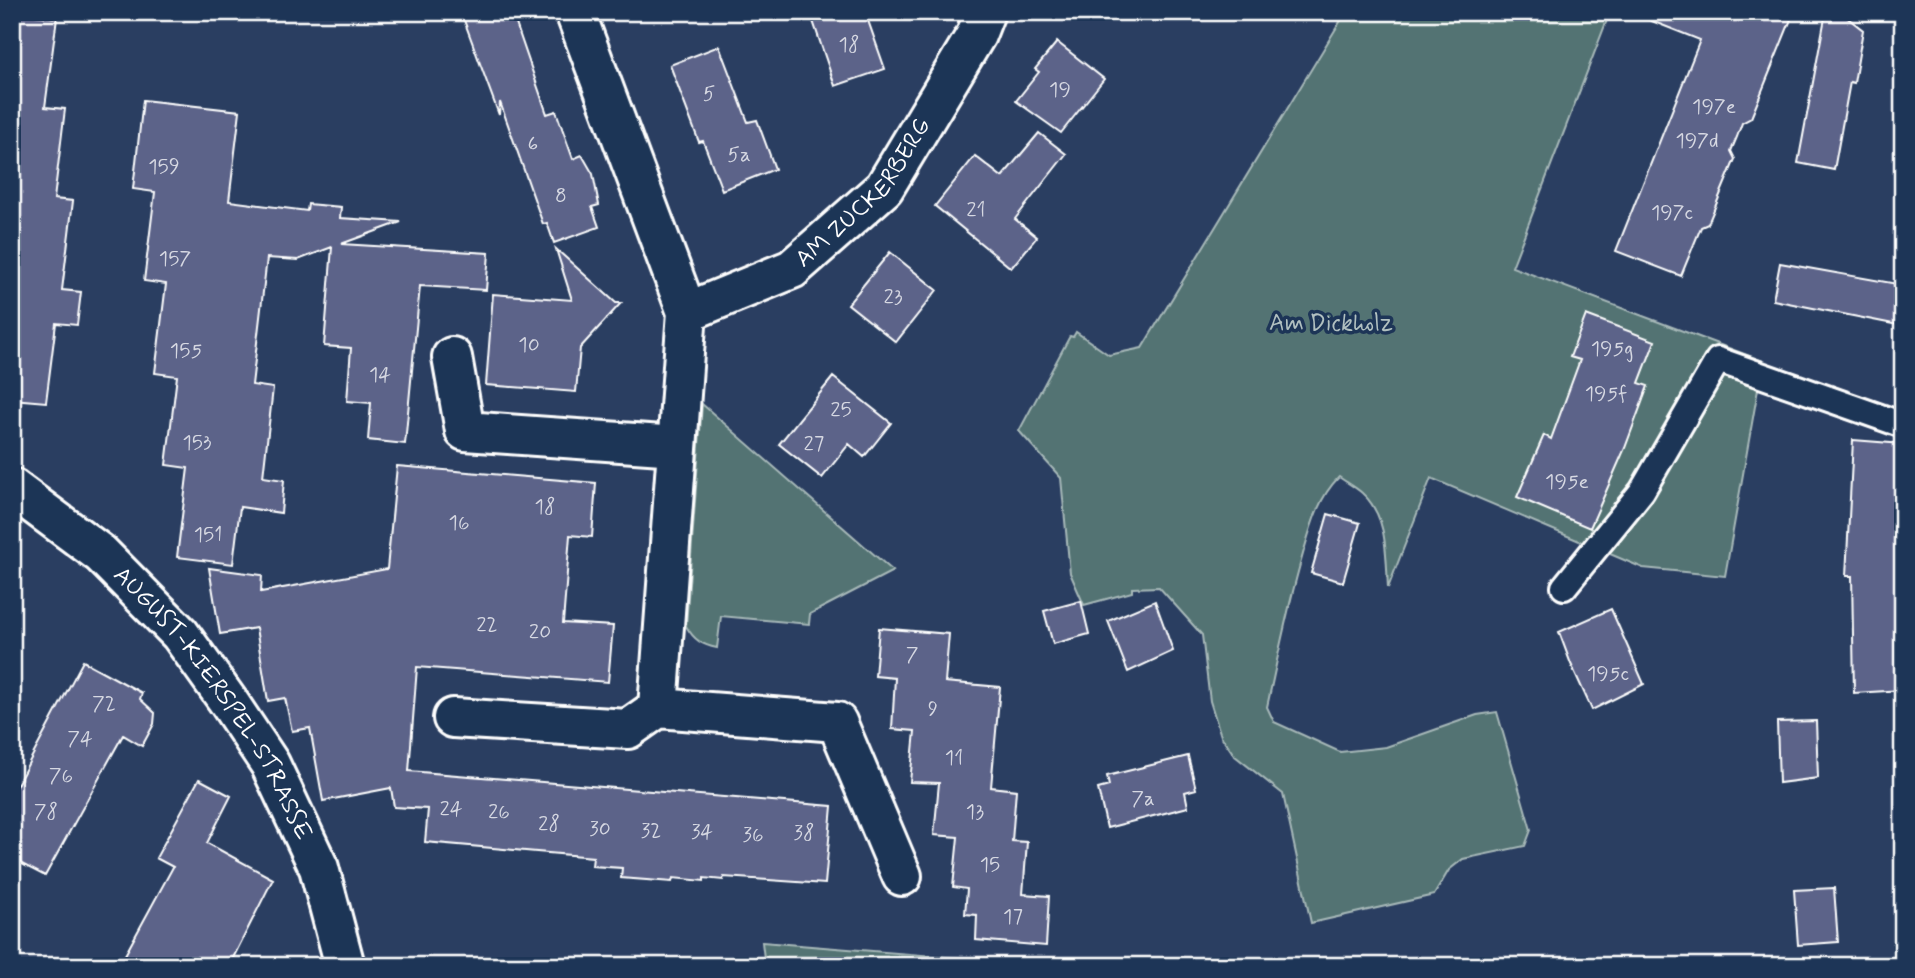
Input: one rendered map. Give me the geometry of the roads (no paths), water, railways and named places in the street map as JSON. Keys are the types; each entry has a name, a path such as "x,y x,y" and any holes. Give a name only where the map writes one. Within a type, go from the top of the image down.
{"street":[{"path":"575,12 687,312 658,708"},
{"name":"AM ZUCKERBERG","path":"687,312 792,269 884,188 976,35 985,12"},
{"path":"452,357 465,431 677,446"},
{"name":"AUGUST-KIERSPEL-STRASSE","path":"12,488 101,554 180,634 230,704 270,764 319,868 345,966"},
{"path":"453,718 628,729 658,708 837,722 902,876"}],"lane":[{"path":"1563,587 1642,491 1718,360 1903,425"}],"park label":[{"name":"Am Dickholz","path":"1331,323"}]}
